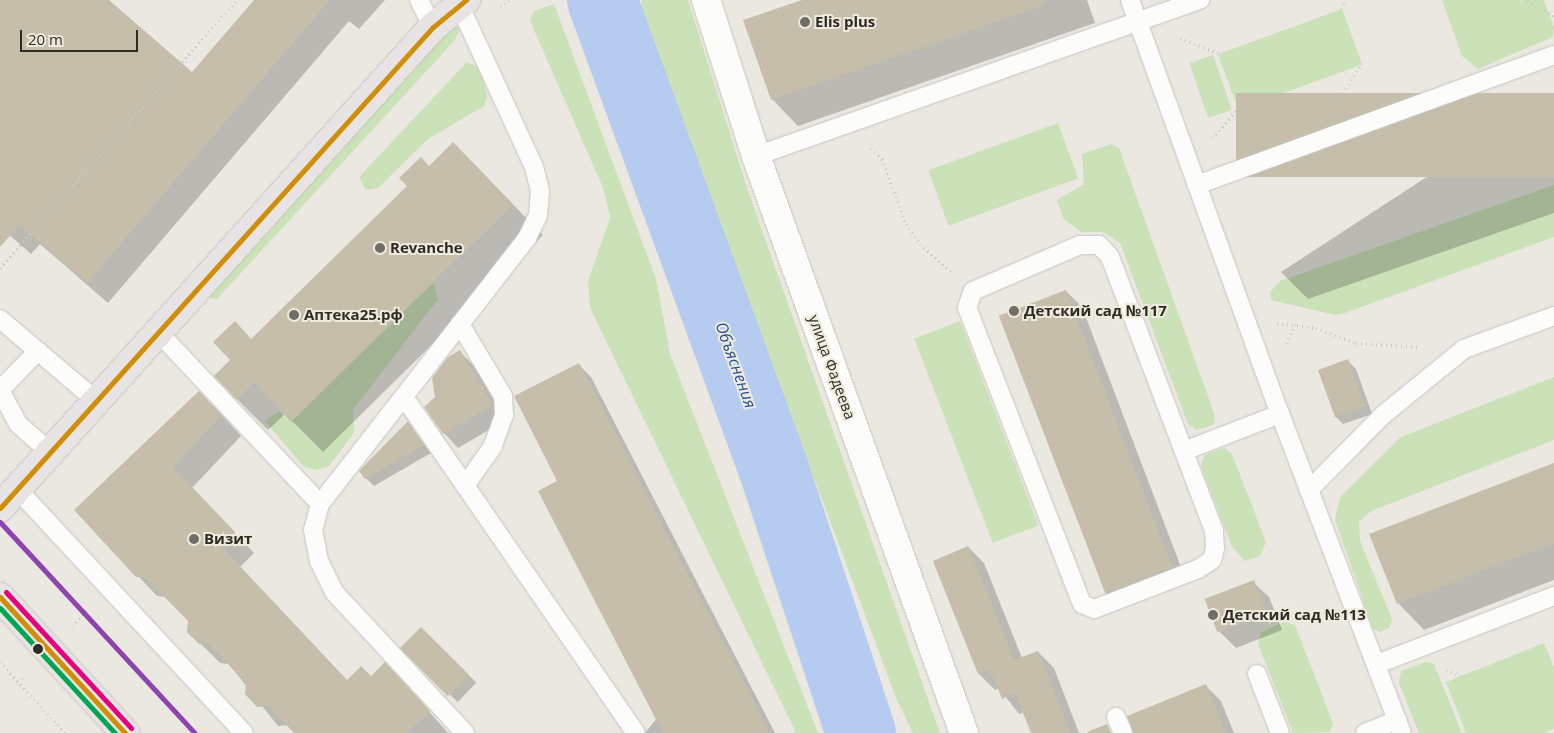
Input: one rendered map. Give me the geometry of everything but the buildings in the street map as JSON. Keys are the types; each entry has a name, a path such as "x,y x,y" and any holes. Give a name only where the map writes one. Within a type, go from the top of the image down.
{"main road":[{"path":"8,498 98,402 433,27 462,2"},
{"path":"0,597 125,733"}],"street":[{"name":"улица Фадеева","path":"706,0 756,156 964,733"}],"lane":[{"path":"419,0 433,27"},
{"path":"1130,0 1280,414 1400,726 1365,733"},
{"path":"756,156 1200,0"},
{"path":"462,2 534,167 540,191 538,215 527,238 320,504 312,530 319,561 334,592 465,733"},
{"path":"1197,185 1554,55"},
{"path":"1080,245 1099,245 1110,257 1184,451 1214,531 1212,560 1094,609 1082,604 967,308 973,291 1080,245"},
{"path":"1309,490 1383,415 1464,349 1554,316"},
{"path":"0,319 98,402"},
{"path":"460,324 503,396 504,415 493,446 467,483"},
{"path":"159,333 320,504"},
{"path":"38,351 0,390 18,424 50,452"},
{"path":"404,396 467,483 636,733"},
{"path":"1184,451 1280,414"},
{"path":"8,498 244,733"},
{"path":"1377,664 1554,596"},
{"path":"1257,674 1280,733"},
{"path":"1116,716 1123,733"}],"path":[{"path":"0,268 237,0"},
{"path":"1342,9 1346,0"},
{"path":"1526,0 1554,16"},
{"path":"866,146 882,159 906,224 920,244 973,291"},
{"path":"1247,324 1296,324 1356,343 1464,349"},
{"path":"0,662 65,733"}],"green space":[{"path":"642,0 688,0 747,188 940,733 913,733 896,698 639,8"},
{"path":"1442,0 1544,0 1554,27 1553,37 1478,69 1462,56"},
{"path":"554,4 656,279 670,354 818,733 796,733 590,308 588,281 610,218 604,190 530,21 534,11"},
{"path":"1342,9 1362,64 1238,110 1218,54"},
{"path":"452,25 460,29 455,40 217,299 210,298 207,295"},
{"path":"1213,55 1232,110 1208,118 1189,63"},
{"path":"467,62 478,67 483,77 487,96 484,106 428,139 378,188 366,190 359,177"},
{"path":"1058,123 1078,178 949,226 928,170"},
{"path":"1111,144 1119,148 1214,413 1215,424 1197,430 1188,424 1120,243 1103,232 1081,232 1063,218 1057,200 1084,184 1082,154"},
{"path":"1554,185 1554,237 1345,313 1335,315 1271,300 1270,292 1280,281"},
{"path":"433,282 438,299 353,410 354,433 329,466 317,470 303,466 265,421 279,411 290,421"},
{"path":"960,321 1038,525 993,543 914,339"},
{"path":"1554,377 1554,440 1371,511 1359,522 1360,541 1392,619 1390,627 1381,632 1373,629 1335,520 1340,497 1401,437"},
{"path":"1224,448 1232,454 1266,542 1260,556 1245,561 1232,547 1201,466 1204,455"},
{"path":"1284,622 1295,625 1333,723 1330,732 1293,733 1258,644 1261,632"},
{"path":"1544,643 1554,667 1554,729 1544,733 1466,733 1446,682"},
{"path":"1425,662 1434,664 1462,733 1419,733 1399,683 1401,671"}],"waterway":[{"name":"Объяснения","path":"602,0 773,467 861,733"}],"transit line":[{"path":"0,508 433,27 466,0"},
{"path":"0,522 195,733"},
{"path":"6,592 131,728"},
{"path":"0,597 125,733"},
{"path":"0,608 115,733"}],"place":[{"name":"Elis plus","path":"805,22"},
{"name":"Revanche","path":"380,248"},
{"name":"Детский сад №117","path":"1014,311"},
{"name":"Аптека25.рф","path":"294,315"},
{"name":"Визит","path":"194,539"},
{"name":"Детский сад №113","path":"1213,615"}]}
